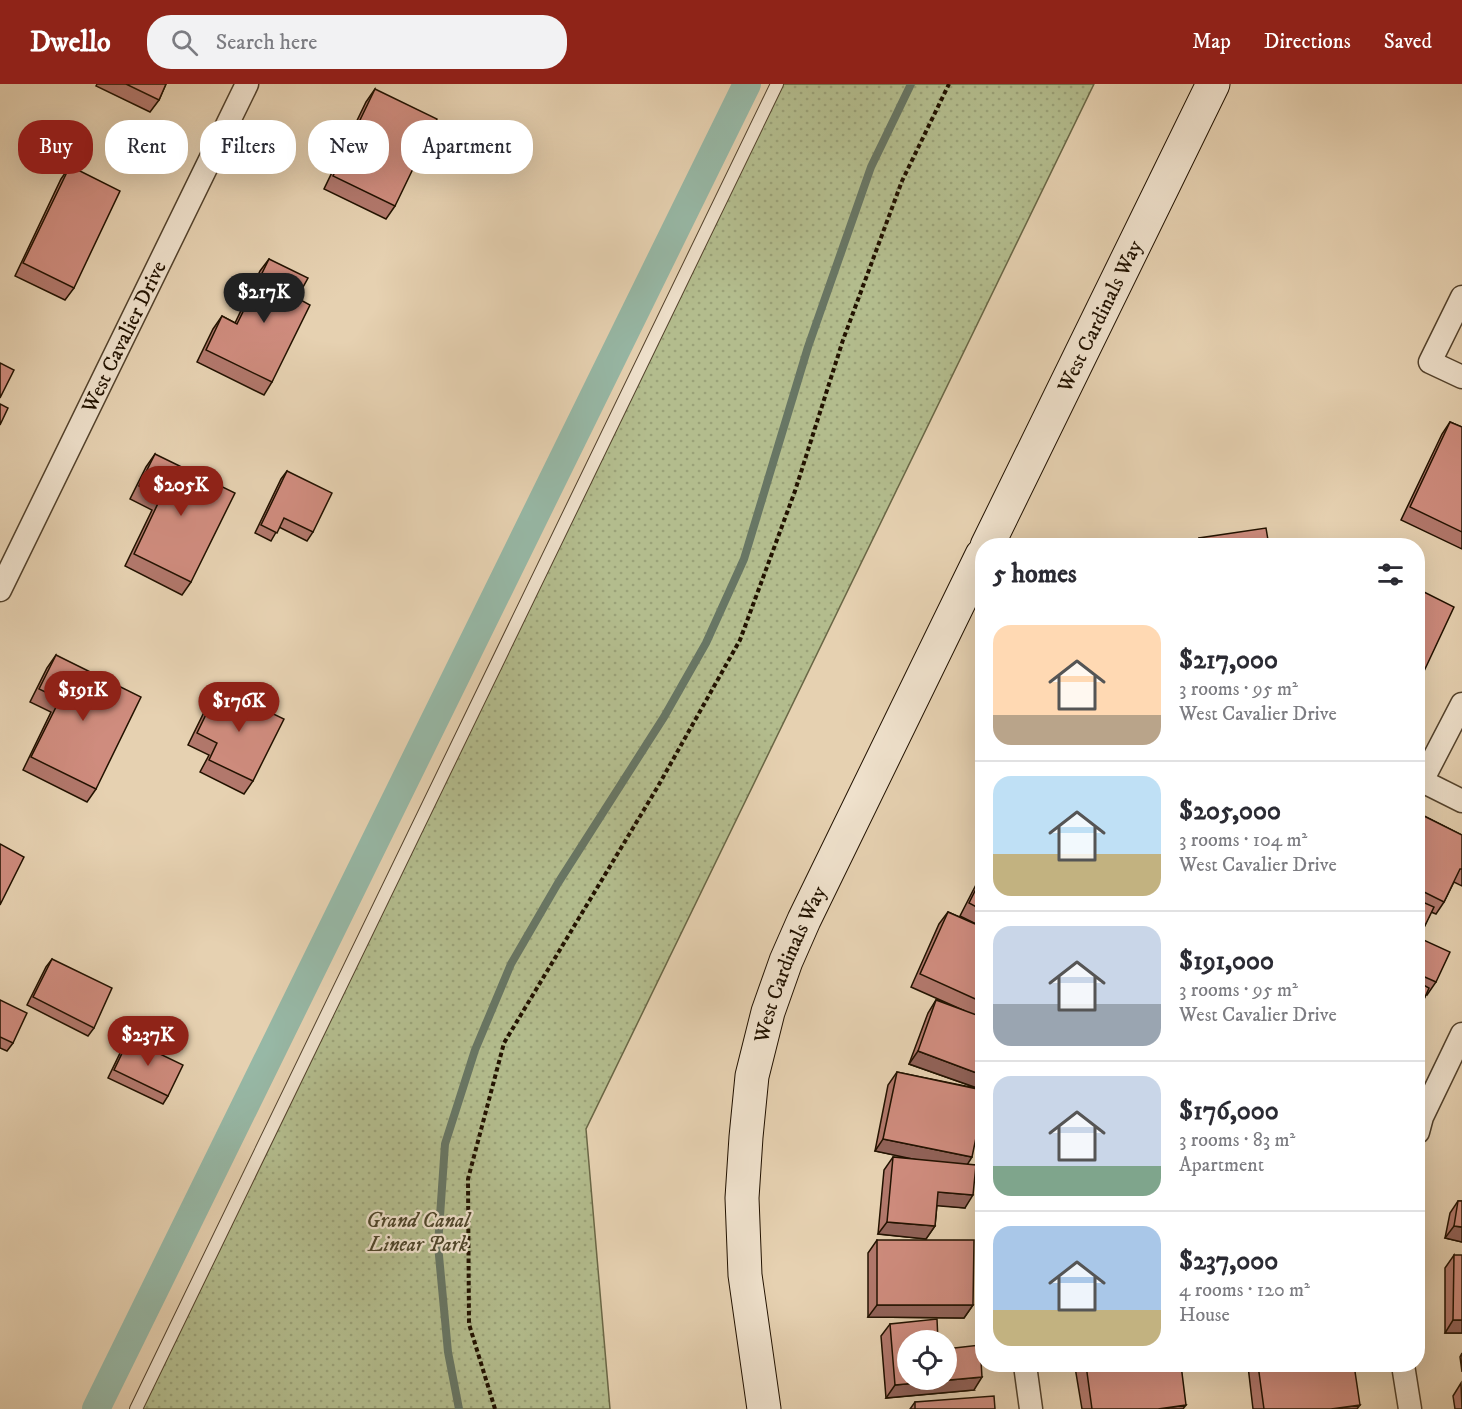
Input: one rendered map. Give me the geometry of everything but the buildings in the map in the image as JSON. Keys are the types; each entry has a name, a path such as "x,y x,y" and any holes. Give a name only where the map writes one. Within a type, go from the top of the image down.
{"main road":[{"name":"West Cardinals Way","path":"991,538 1213,84"},
{"name":"West Cardinals Way","path":"764,1409 744,1275 742,1198 752,1076 757,1055 768,1012 786,961 804,920 975,569"}],"street":[{"name":"West Cavalier Drive","path":"0,590 247,84"},
{"path":"1462,297 1430,362 1462,377"},
{"path":"1425,771 1462,704"},
{"path":"1425,782 1462,801"},
{"path":"1425,1112 1462,1034"},
{"path":"1027,1372 1031,1409"},
{"path":"1404,1372 1410,1409"}],"lane":[{"path":"136,1409 777,84"}],"path":[{"path":"495,1409 469,1324 468,1179 504,1043 657,788 740,640 795,491 843,340 902,181 949,84"}],"green space":[{"name":"Grand Canal Linear Park","path":"777,84 1094,84 586,1129 610,1409 136,1409"}],"waterway":[{"path":"96,1409 747,84"},
{"path":"459,1409 448,1352 438,1245 445,1144 475,1050 511,964 558,883 664,717 706,643 744,559 808,347 871,167 911,84"}]}
